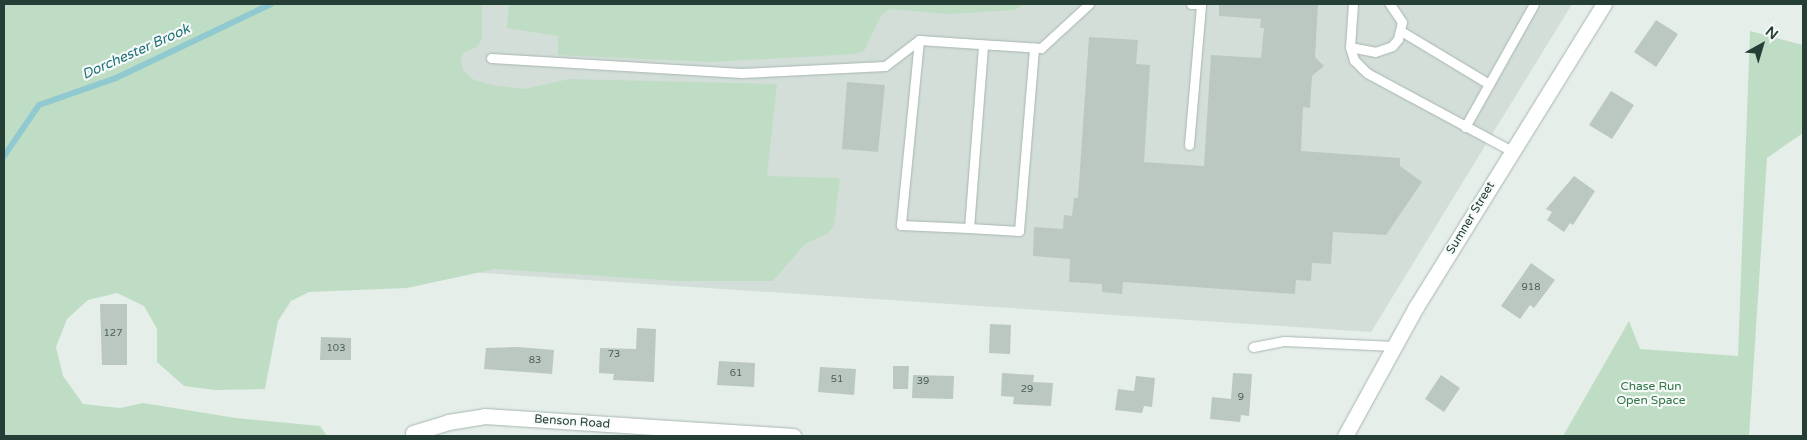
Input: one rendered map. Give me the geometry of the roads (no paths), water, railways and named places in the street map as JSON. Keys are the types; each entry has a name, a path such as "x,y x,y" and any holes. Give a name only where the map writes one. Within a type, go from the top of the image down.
{"main road":[{"name":"Sumner Street","path":"1345,436 1394,346 1604,4"},
{"name":"Benson Road","path":"413,433 448,422 484,416 794,436"}],"lane":[{"path":"490,58 751,73 885,66 919,40 1041,48 1090,4"},
{"path":"1189,145 1201,4 1190,4"},
{"path":"1353,4 1350,47 1354,60 1366,73 1512,151"},
{"path":"1350,47 1384,51 1398,39 1402,31 1399,13 1390,4"},
{"path":"1465,126 1534,4"},
{"path":"1402,31 1489,84"},
{"path":"919,40 901,225 1019,231 1034,48"},
{"path":"969,228 983,44"},
{"path":"1253,348 1284,341 1394,346"}],"waterway":[{"name":"Dorchester Brook","path":"4,156 39,105 116,78 271,4"}],"park label":[{"name":"Chase Run Open Space","path":"1651,394"}]}
